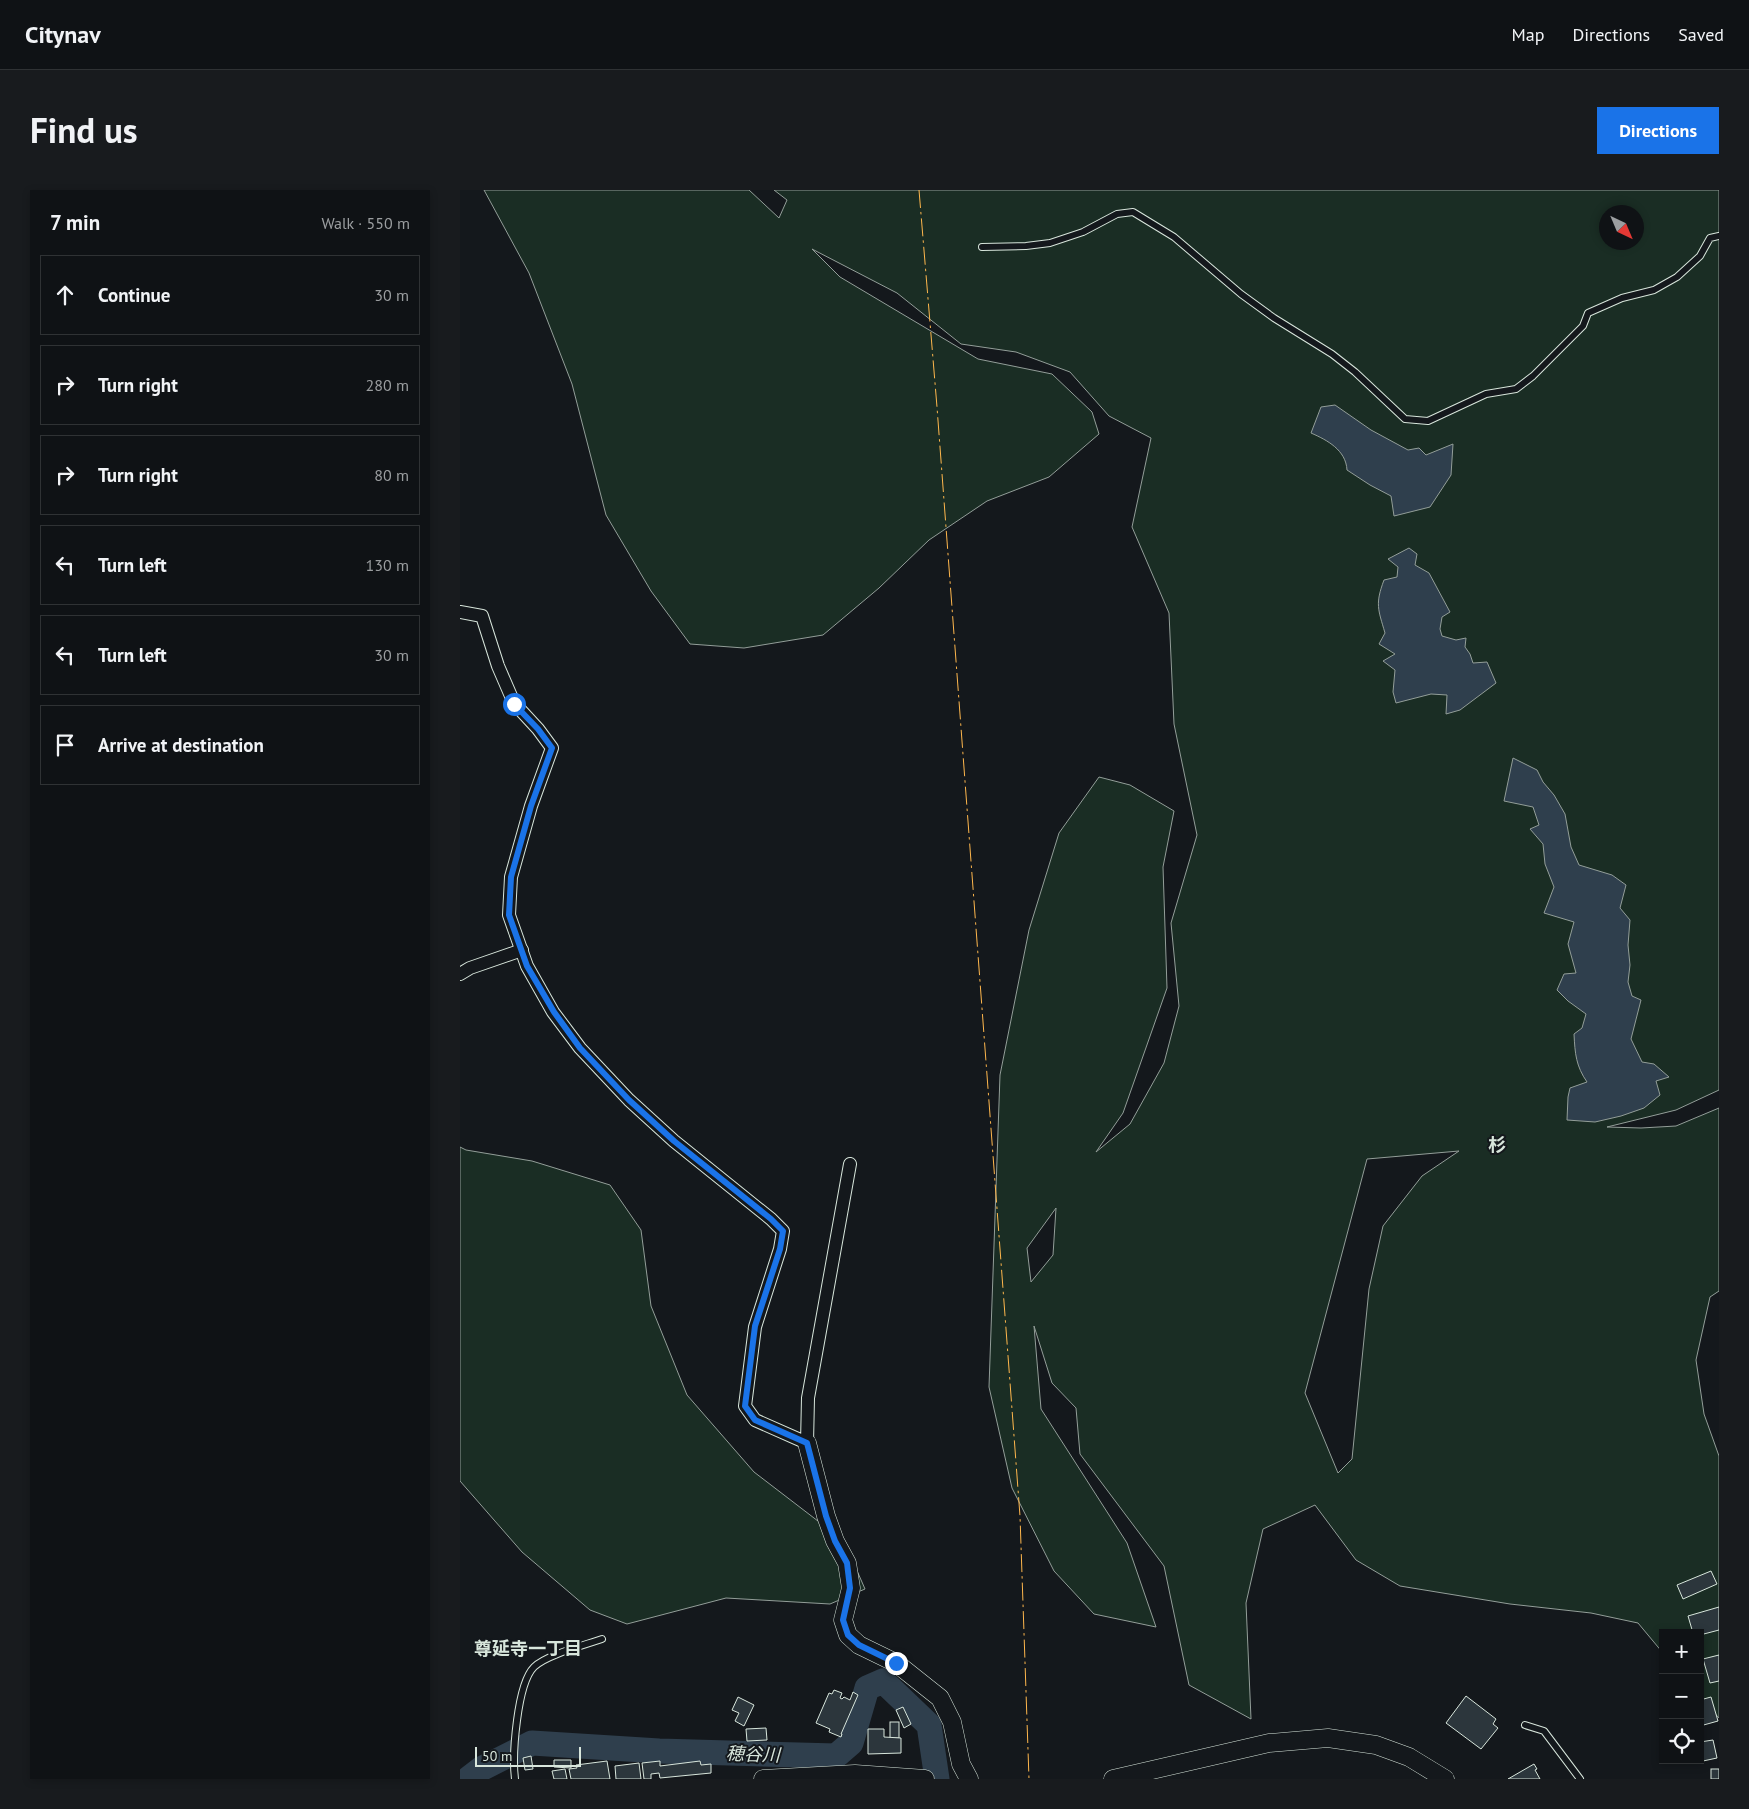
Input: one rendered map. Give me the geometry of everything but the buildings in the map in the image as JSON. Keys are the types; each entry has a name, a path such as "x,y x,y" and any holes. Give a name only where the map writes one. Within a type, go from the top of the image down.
{"street":[{"path":"460,612 482,616 498,666 514,704 538,729 552,748 531,806 511,877 509,915 527,966 554,1012 580,1048 629,1100 674,1141 771,1219 783,1231 780,1249 755,1326 745,1406 755,1420 807,1443"},
{"path":"460,974 522,950"},
{"path":"850,1164 808,1398 807,1443 826,1516 835,1541 847,1563 850,1588 843,1620 848,1635 859,1645 896,1663 940,1698 952,1722 961,1764 969,1779"},
{"path":"1113,1779 1269,1743 1328,1738 1376,1745 1408,1757 1445,1779"},
{"path":"763,1779 855,1774 921,1778"}],"lane":[{"path":"982,247 1026,246 1050,243 1083,232 1117,214 1133,212 1174,237 1241,294 1274,318 1332,354 1355,372 1404,419 1428,421 1486,394 1516,389 1534,376 1583,326 1588,313 1622,298 1654,290 1677,277 1700,256 1710,238 1719,236"},
{"path":"515,1779 513,1764 517,1720 526,1678 534,1666 546,1659 602,1639"},
{"path":"1525,1725 1544,1731 1580,1779"}],"green space":[{"path":"484,190 749,190 779,218 787,200 774,190 1719,190 1719,1090 1676,1110 1607,1127 1676,1126 1719,1108 1719,1291 1710,1297 1696,1360 1704,1414 1719,1456 1719,1718 1704,1701 1704,1629 1659,1629 1659,1648 1638,1623 1591,1613 1510,1604 1400,1586 1356,1560 1315,1505 1263,1529 1246,1603 1251,1719 1189,1685 1164,1566 1080,1454 1076,1408 1052,1383 1034,1326 1041,1409 1127,1543 1156,1627 1094,1614 1054,1571 1012,1488 989,1387 1000,1075 1029,930 1059,833 1099,777 1130,785 1174,811 1163,867 1167,988 1123,1113 1096,1152 1130,1124 1164,1063 1179,1006 1171,923 1197,835 1174,724 1169,613 1132,527 1151,438 1109,416 1070,372 1016,352 961,344 897,293 812,249 840,277 978,359 1052,374 1092,412 1099,434 1049,477 987,501 929,540 879,588 823,635 744,648 690,644 651,591 606,515 572,384 529,273","holes":["1459,1151 1422,1176 1383,1226 1369,1289 1352,1459 1338,1473 1305,1393 1367,1159","1056,1208 1053,1255 1031,1282 1027,1248"]},
{"path":"460,1147 466,1150 532,1161 610,1185 641,1230 651,1306 687,1395 754,1472 844,1541 865,1589 830,1604 726,1598 627,1624 590,1610 522,1552 460,1481"}],"water":[{"path":"1335,405 1371,430 1408,450 1419,448 1426,455 1453,444 1451,475 1430,507 1394,516 1391,496 1347,470 1346,463 1339,451 1311,433 1321,407"},
{"path":"1409,548 1417,554 1415,565 1429,573 1450,612 1442,617 1440,629 1442,636 1456,640 1466,638 1465,647 1473,663 1487,662 1496,683 1460,710 1446,714 1447,695 1431,694 1396,703 1393,692 1395,670 1383,661 1395,654 1379,644 1385,633 1378,606 1379,595 1384,580 1397,577 1398,567 1388,559"},
{"path":"1513,758 1537,770 1543,782 1554,795 1565,814 1571,847 1579,865 1612,875 1626,885 1620,908 1630,920 1628,982 1632,996 1641,1000 1631,1039 1642,1062 1654,1064 1669,1077 1656,1081 1660,1095 1644,1108 1621,1116 1595,1122 1567,1120 1570,1088 1587,1082 1580,1071 1577,1060 1574,1034 1582,1028 1586,1014 1557,990 1564,974 1576,973 1568,944 1574,922 1544,913 1554,887 1545,864 1543,844 1530,829 1539,825 1533,807 1504,801"}],"waterway":[{"name":"穂谷川","path":"468,1779 481,1769 532,1743 659,1751 836,1756 851,1743 867,1688 883,1681 929,1725 937,1779"}],"power":[{"path":"919,190 1020,1516 1029,1779"}],"district":[{"name":"杉","path":"1497,1144"},
{"name":"尊延寺一丁目","path":"528,1648"}],"route":[{"path":"514,704 538,729 552,748 531,806 511,877 509,915 527,966 554,1012 580,1048 629,1100 674,1141 771,1219 783,1231 780,1249 755,1326 745,1406 755,1420 807,1443 826,1516 835,1541 847,1563 850,1588 843,1620 848,1635 859,1645 896,1663"}]}
